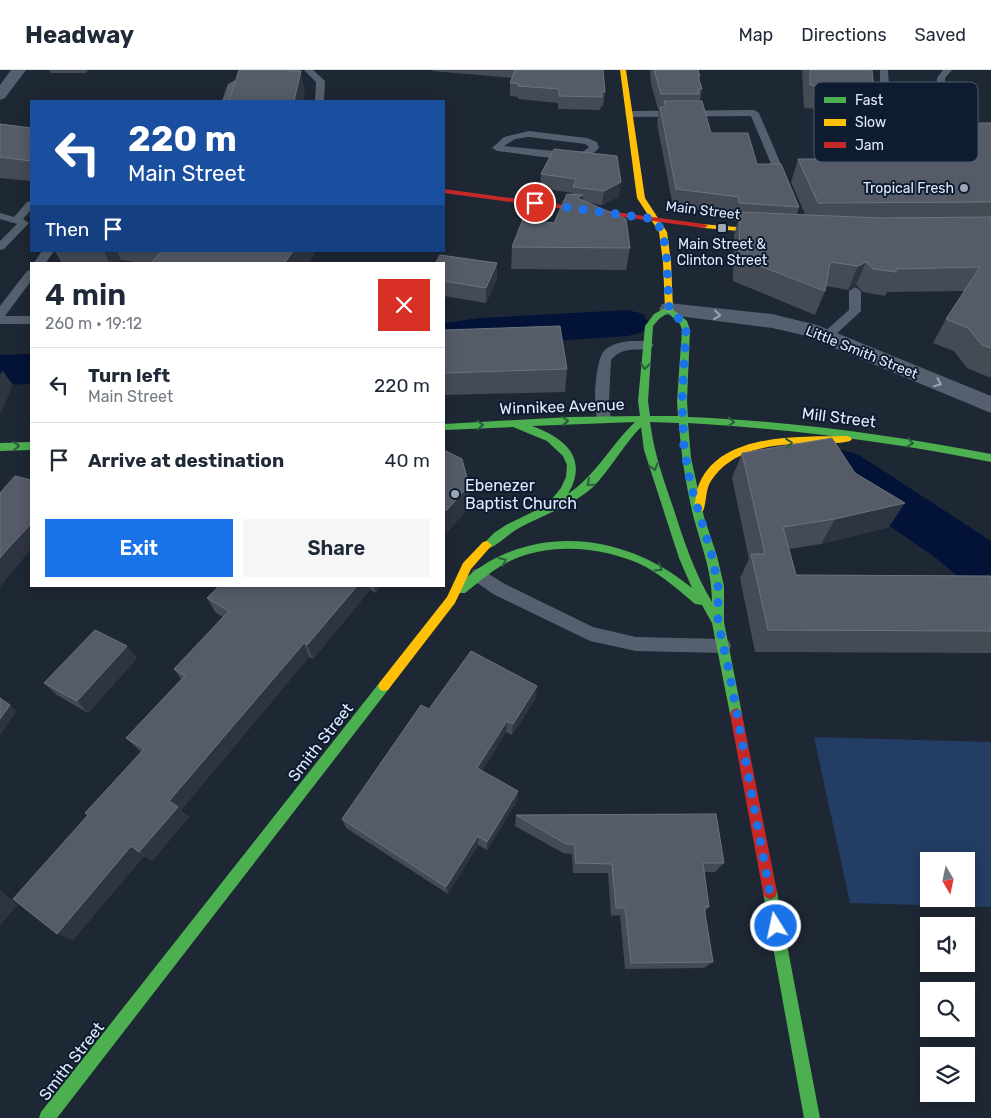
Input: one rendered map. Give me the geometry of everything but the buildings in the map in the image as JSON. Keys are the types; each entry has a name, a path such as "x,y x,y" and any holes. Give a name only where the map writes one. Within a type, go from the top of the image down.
{"main road":[{"path":"623,70 641,198 663,232 667,262 669,310 684,323 686,330 682,420 686,458 699,517 712,556 718,586 718,622 812,1118"},
{"name":"Main Street","path":"445,191 654,219 779,232"},
{"path":"669,310 659,314 649,326 643,392 644,420 649,450 684,558 696,587 718,622"},
{"name":"Winnikee Avenue","path":"445,427 604,420 682,420"},
{"name":"Smith Street","path":"47,1118 451,600 463,570 486,544 519,522 574,494 595,478 627,435 644,420"},
{"name":"Mill Street","path":"682,420 779,426 876,437 991,458"},
{"path":"516,424 547,434 562,445 569,455 572,475 569,484 564,493 545,510"},
{"path":"699,517 700,494 709,471 728,454 738,450 773,444 876,437"},
{"path":"0,447 30,446"},
{"path":"451,600 479,575 496,564 531,549 574,543 618,550 656,566 688,590 718,622"}],"street":[{"path":"0,94 19,70"},
{"name":"Little Smith Street","path":"669,310 772,321 827,336 991,405"},
{"path":"961,392 991,414"}],"lane":[{"path":"227,100 231,86 252,75 297,70"},
{"path":"308,70 321,81 320,100"},
{"path":"941,82 941,78 948,70"},
{"path":"630,114 754,113 787,192"},
{"path":"529,134 578,139 594,144 594,148 588,153 576,156 497,148 502,141 511,136 529,134"},
{"path":"978,135 991,143"},
{"path":"16,221 30,205"},
{"path":"0,216 24,223 0,248"},
{"path":"0,314 30,277"},
{"path":"827,336 855,312 855,291"},
{"path":"0,320 30,320"},
{"path":"604,420 602,401 604,359 608,353 629,344 648,345"},
{"path":"479,575 499,589 590,634 636,644 723,646"}],"shaded area":[{"path":"814,737 991,742 991,907 975,907 975,852 920,852 920,905 850,903"}],"waterway":[{"path":"445,337 480,332 628,323"},
{"path":"0,370 30,369"},
{"path":"842,468 955,544 991,572"}],"traffic: fast":[{"path":"669,309 684,323 686,330 682,401 686,458 699,517 712,556 718,586 718,622 736,714"},
{"path":"669,309 657,316 649,326 643,401 649,450 684,558 697,587 718,622"},
{"path":"445,427 620,419 732,422 819,430 905,442 991,458"},
{"path":"487,545 510,528 583,489 599,473 623,441 644,419"},
{"path":"516,424 551,438 568,455 572,465 571,477 564,492 552,504"},
{"path":"0,447 30,446"},
{"path":"461,590 488,568 506,558 525,551 544,546 585,545 605,548 643,561 658,569 699,601"},
{"path":"47,1118 384,686"},
{"path":"770,892 812,1118"}],"traffic: slow":[{"path":"623,70 641,198 663,232 667,262 669,309"},
{"path":"704,226 772,232"},
{"path":"699,508 705,481 717,466 732,455 768,443 847,439"},
{"path":"384,686 451,600 467,566 487,545"}],"traffic: jam":[{"path":"445,191 704,226"},
{"path":"736,714 770,892"}],"place":[{"name":"Tropical Fresh","path":"964,188"},
{"name":"Main Street & Clinton Street","path":"722,228"},
{"name":"Ebenezer Baptist Church","path":"455,494"}],"route":[{"path":"535,203 654,219 663,232 667,262 669,310 684,323 686,330 682,401 686,458 691,486 712,556 718,586 718,622 729,671 776,926"}]}
